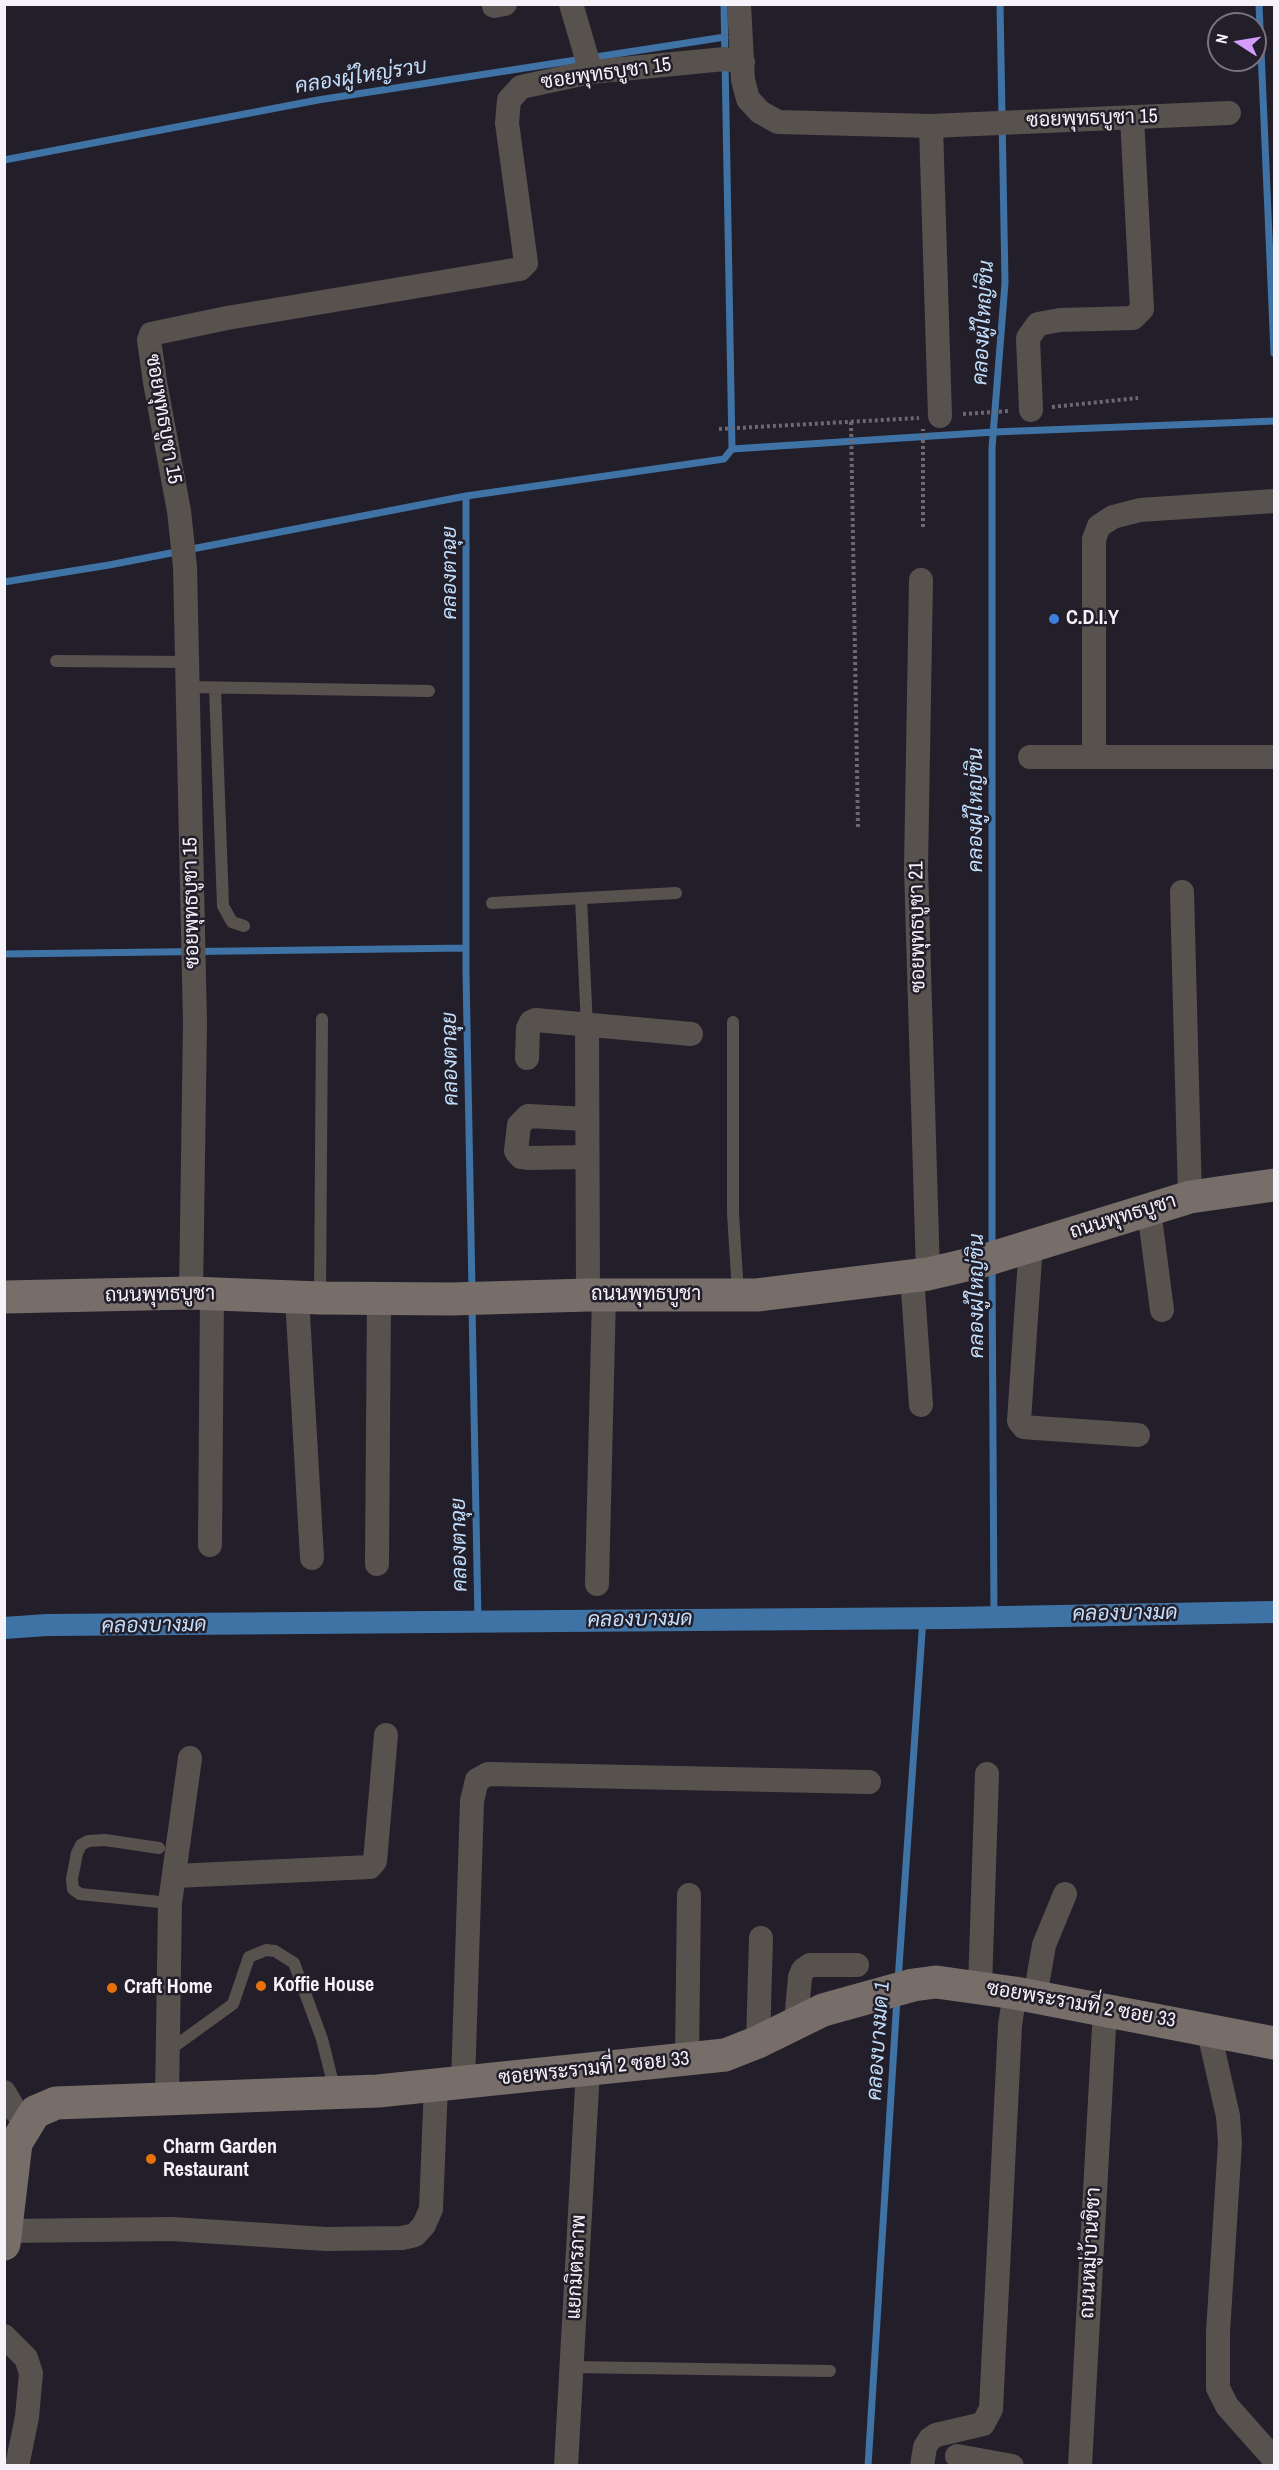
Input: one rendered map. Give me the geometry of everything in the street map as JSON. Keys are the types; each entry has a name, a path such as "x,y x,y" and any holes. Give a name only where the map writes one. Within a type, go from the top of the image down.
{"street":[{"path":"571,4 591,72"},
{"name":"ซอยพุทธบูชา 15","path":"739,4 748,99 760,112 778,122 931,126 1230,113"},
{"name":"ซอยพุทธบูชา 15","path":"210,1545 201,1293 184,555 155,382 149,340 151,334 273,310 520,269 526,263 507,123 509,100 521,87 591,72 725,59 743,62"},
{"path":"1031,410 1028,338 1038,324 1060,320 1133,318 1142,309 1132,117"},
{"path":"931,126 932,416"},
{"path":"1094,757 1094,538 1099,526 1113,516 1140,510 1275,501"},
{"name":"ซอยพุทธบูชา 21","path":"921,580 916,868 921,1405"},
{"path":"1030,757 1275,757"},
{"path":"1182,892 1190,1197"},
{"path":"527,1058 528,1028 531,1022 536,1020 587,1027 691,1034"},
{"path":"587,1027 587,1157 596,1295 597,1584"},
{"path":"587,1119 528,1116 519,1125 516,1151 521,1157 587,1157"},
{"name":"ถนนพุทธบูชา","path":"4,1297 201,1293 309,1298 451,1299 596,1295 757,1295 920,1275 979,1262 1190,1197 1275,1185"},
{"path":"1149,1210 1162,1310"},
{"path":"1021,1248 1018,1421 1024,1426 1036,1428 1138,1435"},
{"path":"309,1298 312,1558"},
{"path":"377,1564 379,1298"},
{"path":"175,1876 370,1867 375,1861 386,1735"},
{"path":"167,2098 170,1903 190,1758"},
{"path":"4,2092 14,2109 15,2136 6,2237 181,2229 326,2239 402,2238 415,2235 424,2225 431,2209 449,2084 472,1801 477,1780 488,1774 869,1782"},
{"path":"980,1987 987,1774"},
{"path":"922,2466 925,2447 930,2439 936,2435 983,2424 991,2409 1010,2025 1025,1995 1065,1894"},
{"path":"687,2058 689,1895"},
{"path":"758,2042 761,1938"},
{"path":"796,2022 803,1970 810,1965 857,1965"},
{"name":"ซอยพระรามที่ 2 ซอย 33","path":"15,2136 35,2112 56,2103 336,2092 449,2084 725,2055 758,2042 824,2010 899,1988 936,1982 1025,1995 1104,2024 1208,2028 1275,2043"},
{"name":"ถนนหมู่บ้านชิชา","path":"1080,2466 1104,2024"},
{"path":"1208,2028 1228,2116 1230,2143 1218,2332 1218,2388 1227,2406 1275,2458"},
{"name":"แยกมิตรภาพ","path":"566,2466 588,2068"},
{"path":"4,2336 27,2358 31,2373 27,2417 17,2466"},
{"path":"957,2456 1012,2466"}],"lane":[{"path":"56,661 187,662"},
{"path":"188,687 429,691"},
{"path":"214,688 222,906 232,922 244,926"},
{"path":"492,903 676,893"},
{"path":"581,898 587,1027"},
{"path":"309,1298 322,1019"},
{"path":"733,1022 733,1213 738,1295"},
{"path":"159,1848 105,1840 88,1841 81,1845 77,1853 72,1879 73,1889 80,1894 170,1903"},
{"path":"167,2052 233,2004 249,1957 258,1952 274,1951 294,1963 322,2039 336,2092"},
{"path":"572,2367 830,2371"}],"path":[{"path":"923,527 932,416"},
{"path":"851,422 858,828"}],"waterway":[{"path":"4,582 109,565 466,496 724,459 732,449 724,4"},
{"name":"คลองผู้ใหญ่ชิน","path":"992,1249 992,448 1005,283 1000,4"},
{"path":"1259,4 1274,353"},
{"name":"คลองผู้ใหญ่รวบ","path":"4,160 318,100 725,37"},
{"path":"732,449 994,432 1274,421"},
{"name":"คลองตาฉุย","path":"466,496 466,973 472,1289"},
{"path":"4,954 466,948"},
{"name":"คลองผู้ใหญ่ชิน","path":"992,1266 994,1616"},
{"name":"คลองตาฉุย","path":"472,1306 478,1621"},
{"name":"คลองบางมด","path":"4,1628 47,1625 951,1618 1274,1612"},
{"name":"คลองบางมด 1","path":"898,1981 923,1618"},
{"name":"คลองบางมด 1","path":"868,2466 897,1998"}],"place":[{"name":"C.D.I.Y","path":"1054,619"},
{"name":"Koffie House","path":"261,1986"},
{"name":"Craft Home","path":"112,1988"},
{"name":"Charm Garden Restaurant","path":"151,2159"}]}
